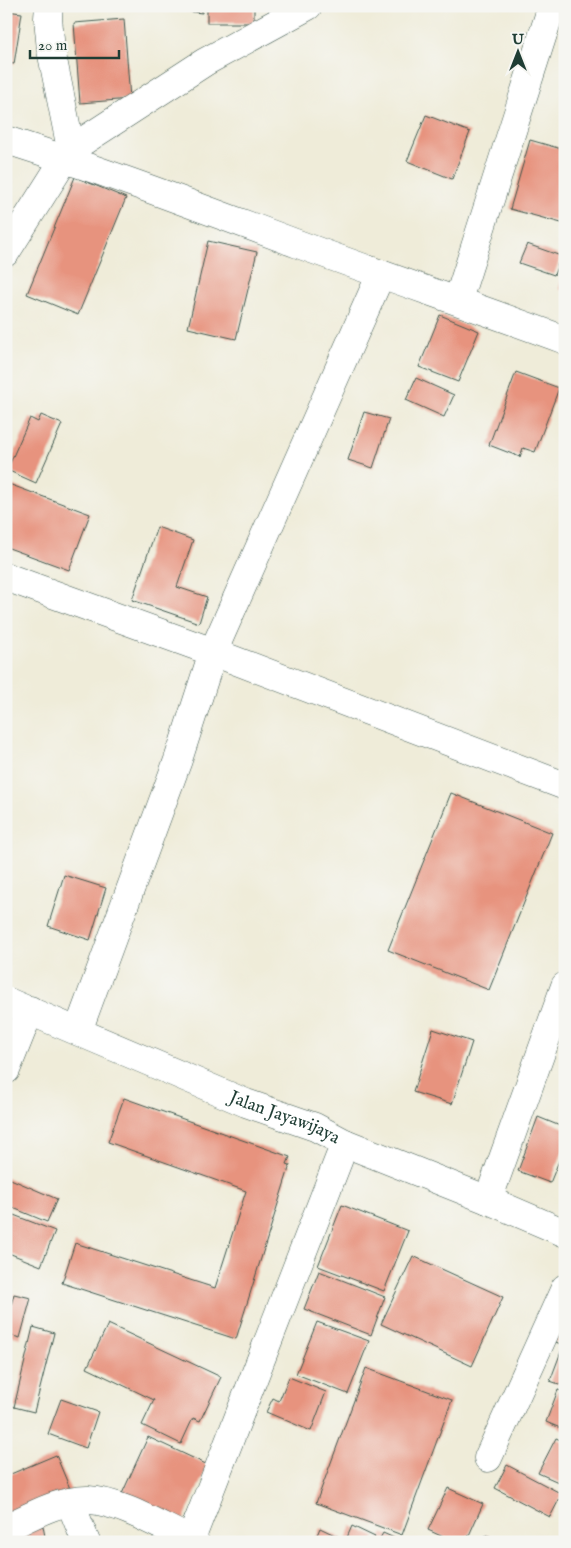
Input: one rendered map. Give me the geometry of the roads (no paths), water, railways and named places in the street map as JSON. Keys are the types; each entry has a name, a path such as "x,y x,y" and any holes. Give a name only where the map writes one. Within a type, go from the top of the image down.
{"street":[{"path":"49,6 48,18 51,50 68,153"},
{"path":"6,252 68,153 205,62 308,6"},
{"path":"458,300 552,6"},
{"path":"6,140 68,153 380,274 458,300 565,340"},
{"path":"78,1030 137,866 178,760 213,652 380,274"},
{"path":"6,577 213,652 565,786"},
{"path":"488,1200 565,986"},
{"path":"6,1070 18,1006"},
{"name":"Jalan Jayawijaya","path":"18,1006 246,1103 315,1127 346,1143 565,1232"},
{"path":"6,1528 42,1511 70,1502 88,1500 111,1503 192,1541 346,1143"},
{"path":"488,1458 565,1288"},
{"path":"70,1502 86,1542"}]}
